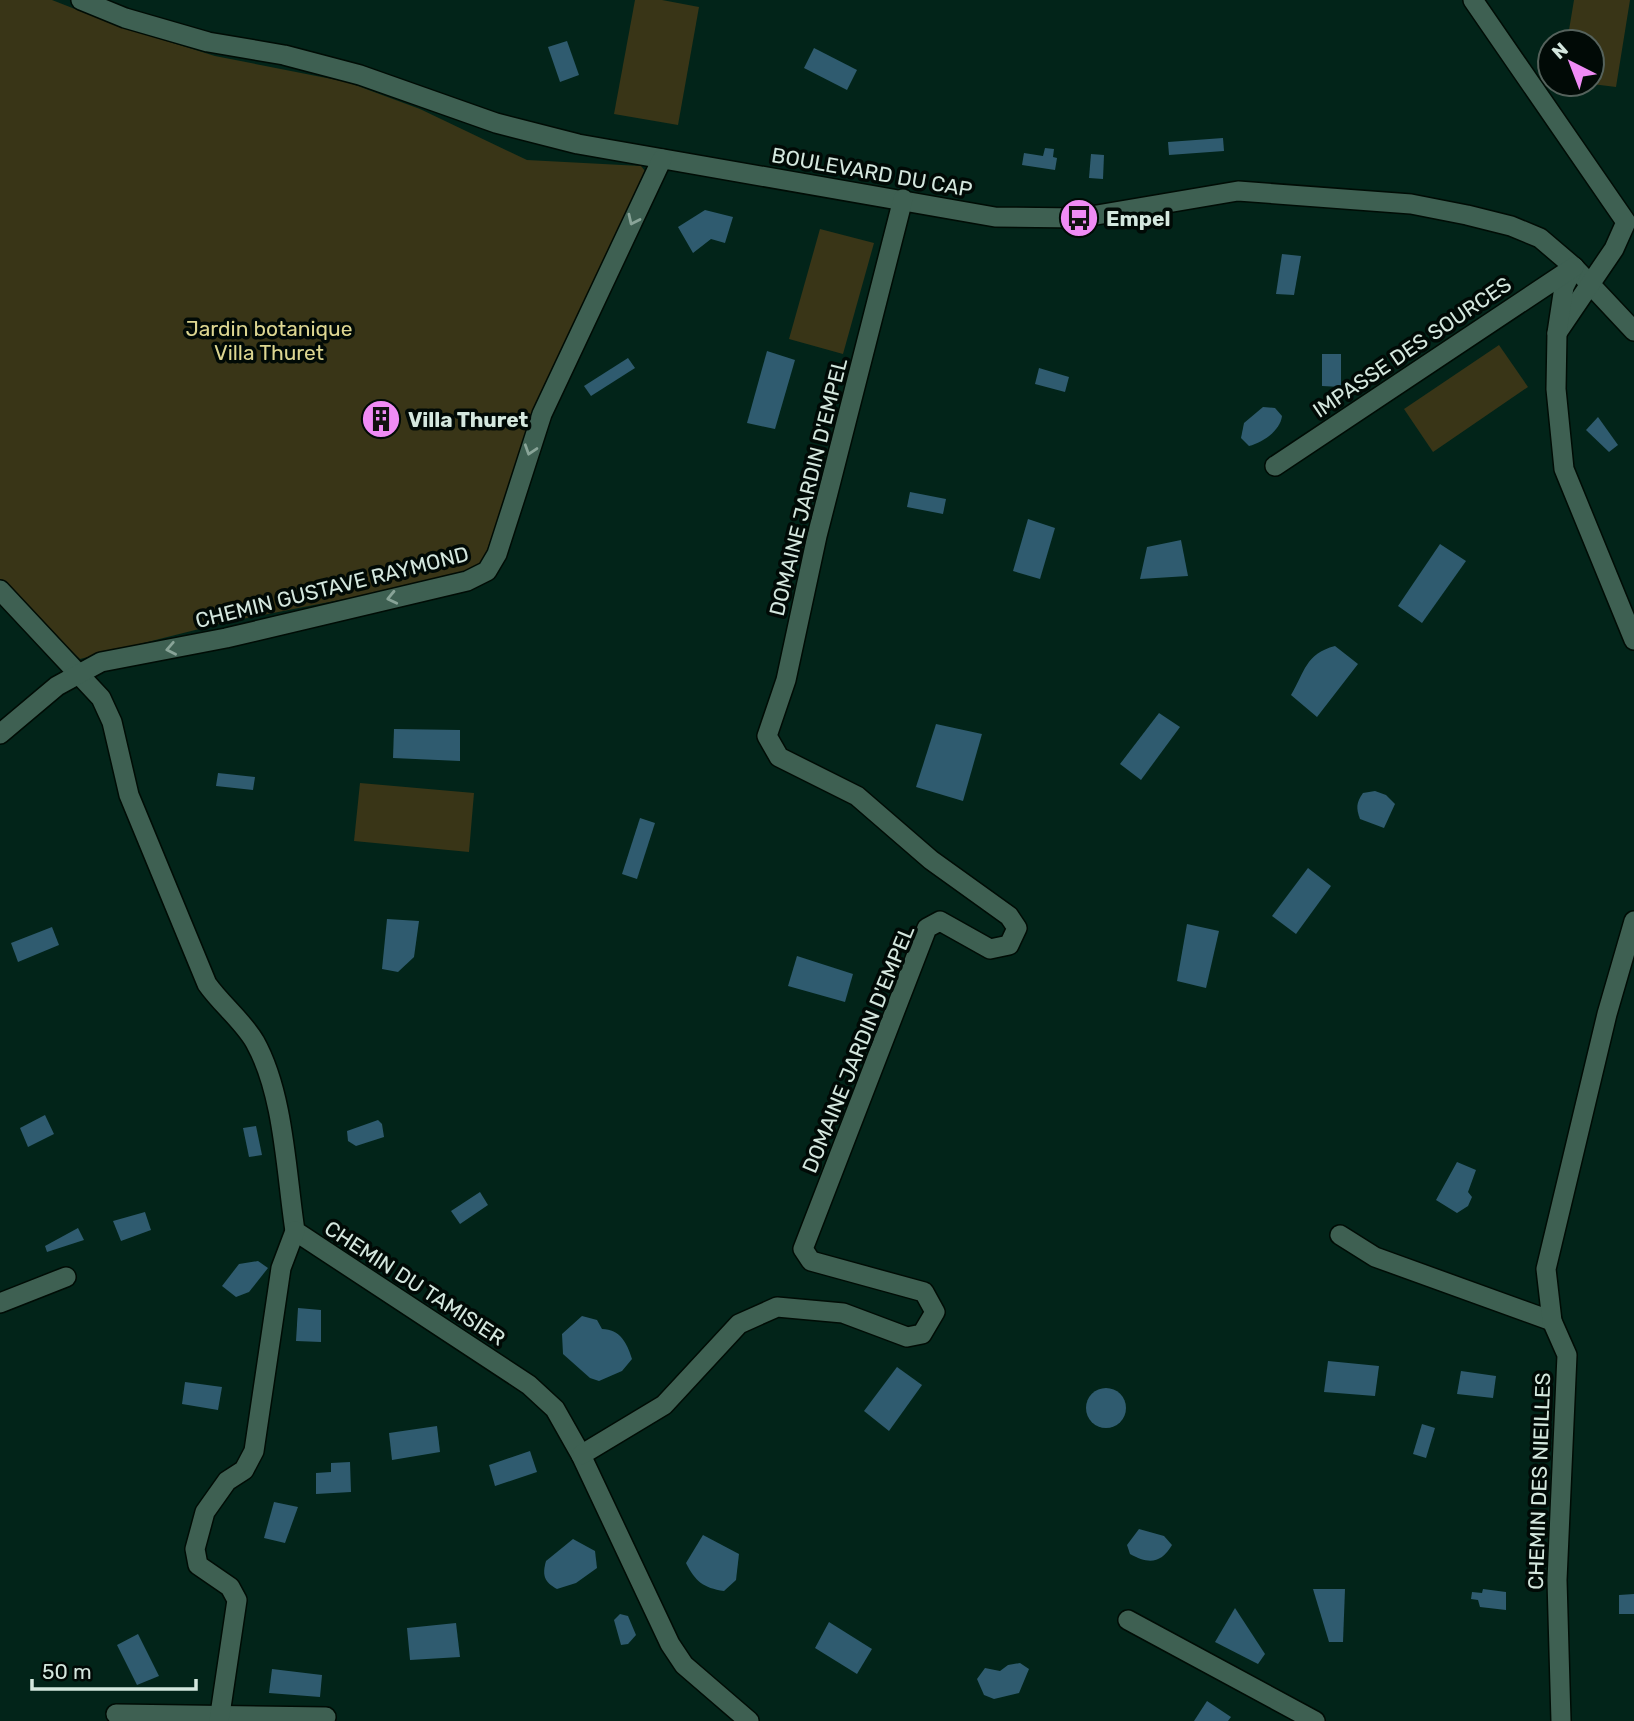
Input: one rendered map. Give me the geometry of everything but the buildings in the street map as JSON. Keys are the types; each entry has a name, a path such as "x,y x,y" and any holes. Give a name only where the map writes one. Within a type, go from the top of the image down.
{"street":[{"name":"BOULEVARD DU CAP","path":"81,0 125,18 208,42 284,55 360,75 496,123 578,144 995,217 1079,218 1238,191 1411,204 1521,229 1540,238 1574,267 1634,331"},
{"path":"1473,0 1626,222 1614,249 1558,333"},
{"name":"CHEMIN GUSTAVE RAYMOND","path":"79,673 101,662 226,638 467,581 487,571 497,554 542,414 662,159"},
{"name":"DOMAINE JARDIN D'EMPEL","path":"582,1455 663,1405 739,1324 777,1307 843,1313 908,1337 922,1334 936,1312 924,1292 811,1261 803,1249 927,928 940,921 990,949 1009,945 1017,928 1009,916 931,860 857,796 779,757 767,736 786,680 820,523 903,199"},
{"path":"1574,267 1564,287 1558,333 1556,388 1564,469 1634,640"},
{"name":"IMPASSE DES SOURCES","path":"1275,466 1574,267"},
{"name":"CHEMIN DU TAMISIER","path":"0,590 101,698 112,722 129,795 207,984 223,1007 253,1039 268,1067 295,1231 529,1385 555,1409 582,1455 670,1644 684,1665 749,1721"},
{"path":"0,734 57,686 79,673"},
{"name":"CHEMIN DES NIEILLES","path":"1561,1721 1557,1580 1567,1355 1552,1321 1546,1269 1607,1014 1634,921"},
{"path":"220,1718 237,1600 230,1587 198,1566 195,1549 205,1512 227,1481 244,1470 254,1451 281,1268 295,1231"},
{"path":"1340,1235 1376,1257 1552,1321"},
{"path":"0,1303 66,1277"},
{"path":"1128,1620 1315,1721"},
{"path":"116,1714 220,1718 326,1717"}],"green space":[{"name":"Jardin botanique Villa Thuret","path":"0,0 52,0 121,27 215,56 347,82 420,109 527,160 641,166 645,171 523,445 483,562 462,576 227,622 80,659 0,584"},
{"path":"635,0 662,0 699,7 678,125 614,114"},
{"path":"1574,0 1630,0 1616,87 1606,86 1606,28 1569,28"},
{"path":"820,229 874,243 843,354 789,339"},
{"path":"1499,345 1528,387 1433,452 1404,409"},
{"path":"360,783 474,793 469,852 354,841"}],"water":[{"path":"567,41 579,75 560,82 548,47"},
{"path":"814,48 857,70 847,90 804,68"},
{"path":"1223,138 1224,151 1169,155 1168,142"},
{"path":"1045,148 1054,149 1053,157 1057,158 1055,170 1022,165 1024,153 1043,156"},
{"path":"1091,154 1104,155 1103,179 1089,178"},
{"path":"705,210 733,217 725,243 711,239 693,253 678,227"},
{"path":"1282,254 1301,256 1294,295 1276,294"},
{"path":"767,351 795,360 775,429 747,423"},
{"path":"1322,354 1341,354 1341,387 1322,386"},
{"path":"628,358 635,368 591,396 584,386"},
{"path":"1039,368 1069,377 1065,392 1035,384"},
{"path":"1263,407 1275,408 1282,416 1281,421 1270,435 1249,446 1241,438 1244,423"},
{"path":"1598,417 1618,445 1609,452 1586,430"},
{"path":"910,492 946,499 943,514 907,507"},
{"path":"1028,519 1055,528 1040,579 1013,571"},
{"path":"1181,540 1188,576 1140,579 1147,547"},
{"path":"1440,544 1466,561 1422,623 1398,606"},
{"path":"1335,646 1358,664 1317,717 1291,695 1312,659 1325,649"},
{"path":"1159,713 1180,727 1141,780 1120,764"},
{"path":"936,724 982,734 963,801 916,787"},
{"path":"394,729 460,730 460,761 393,758"},
{"path":"218,773 255,777 253,790 216,786"},
{"path":"1375,791 1386,795 1395,804 1384,828 1360,819 1358,812 1358,803 1363,793"},
{"path":"640,818 655,823 637,879 622,874"},
{"path":"1308,868 1331,886 1296,934 1272,916"},
{"path":"387,919 419,921 414,957 398,972 382,969"},
{"path":"1187,924 1219,931 1206,988 1177,981"},
{"path":"52,927 59,945 18,962 11,943"},
{"path":"797,956 853,974 845,1002 788,986"},
{"path":"45,1115 54,1134 28,1147 20,1128"},
{"path":"378,1120 382,1124 384,1137 356,1146 348,1141 347,1131"},
{"path":"256,1126 262,1155 249,1157 243,1128"},
{"path":"1457,1162 1476,1170 1468,1192 1472,1197 1468,1206 1457,1213 1436,1200"},
{"path":"480,1192 488,1205 460,1224 451,1211"},
{"path":"145,1212 151,1230 121,1241 113,1221"},
{"path":"78,1228 84,1240 47,1252 45,1246"},
{"path":"258,1261 268,1268 249,1292 236,1297 222,1286 239,1264"},
{"path":"298,1308 321,1310 321,1342 296,1341"},
{"path":"582,1316 597,1320 602,1329 614,1331 622,1338 632,1359 622,1371 599,1381 590,1378 563,1354 562,1334"},
{"path":"1328,1361 1379,1366 1375,1396 1324,1392"},
{"path":"897,1367 922,1385 889,1431 864,1411"},
{"path":"1461,1371 1496,1376 1493,1398 1457,1394"},
{"path":"185,1382 222,1387 218,1410 182,1404"},
{"path":"1106,1388 1120,1394 1126,1408 1120,1422 1106,1428 1092,1422 1086,1408 1092,1394"},
{"path":"1422,1424 1435,1428 1426,1458 1413,1454"},
{"path":"437,1426 440,1452 392,1460 389,1433"},
{"path":"530,1451 537,1472 495,1486 489,1465"},
{"path":"350,1462 351,1492 316,1494 316,1473 331,1472 331,1463"},
{"path":"274,1502 298,1507 285,1543 264,1538"},
{"path":"1139,1529 1164,1536 1172,1545 1159,1559 1148,1561 1130,1554 1127,1545"},
{"path":"703,1535 739,1554 736,1580 724,1591 701,1583 686,1563"},
{"path":"573,1539 595,1551 597,1568 576,1583 557,1589 545,1578 546,1561"},
{"path":"1313,1589 1345,1589 1343,1642 1329,1642"},
{"path":"1483,1589 1506,1592 1506,1610 1480,1607 1478,1600 1471,1599 1472,1592 1482,1593"},
{"path":"1634,1594 1634,1614 1619,1614 1619,1595"},
{"path":"1235,1608 1265,1654 1258,1664 1215,1642"},
{"path":"620,1614 628,1616 636,1635 628,1644 621,1645 614,1620"},
{"path":"829,1622 872,1649 857,1674 815,1648"},
{"path":"456,1623 460,1657 410,1660 407,1628"},
{"path":"138,1634 159,1676 137,1685 117,1645"},
{"path":"1020,1663 1029,1669 1019,1693 994,1699 984,1695 977,1679 985,1668 1000,1671 1008,1665"},
{"path":"272,1669 322,1675 320,1697 269,1693"},
{"path":"1207,1701 1231,1717 1228,1721 1194,1721"}],"place":[{"name":"Empel","path":"1079,218"},
{"name":"Villa Thuret","path":"381,419"}]}
